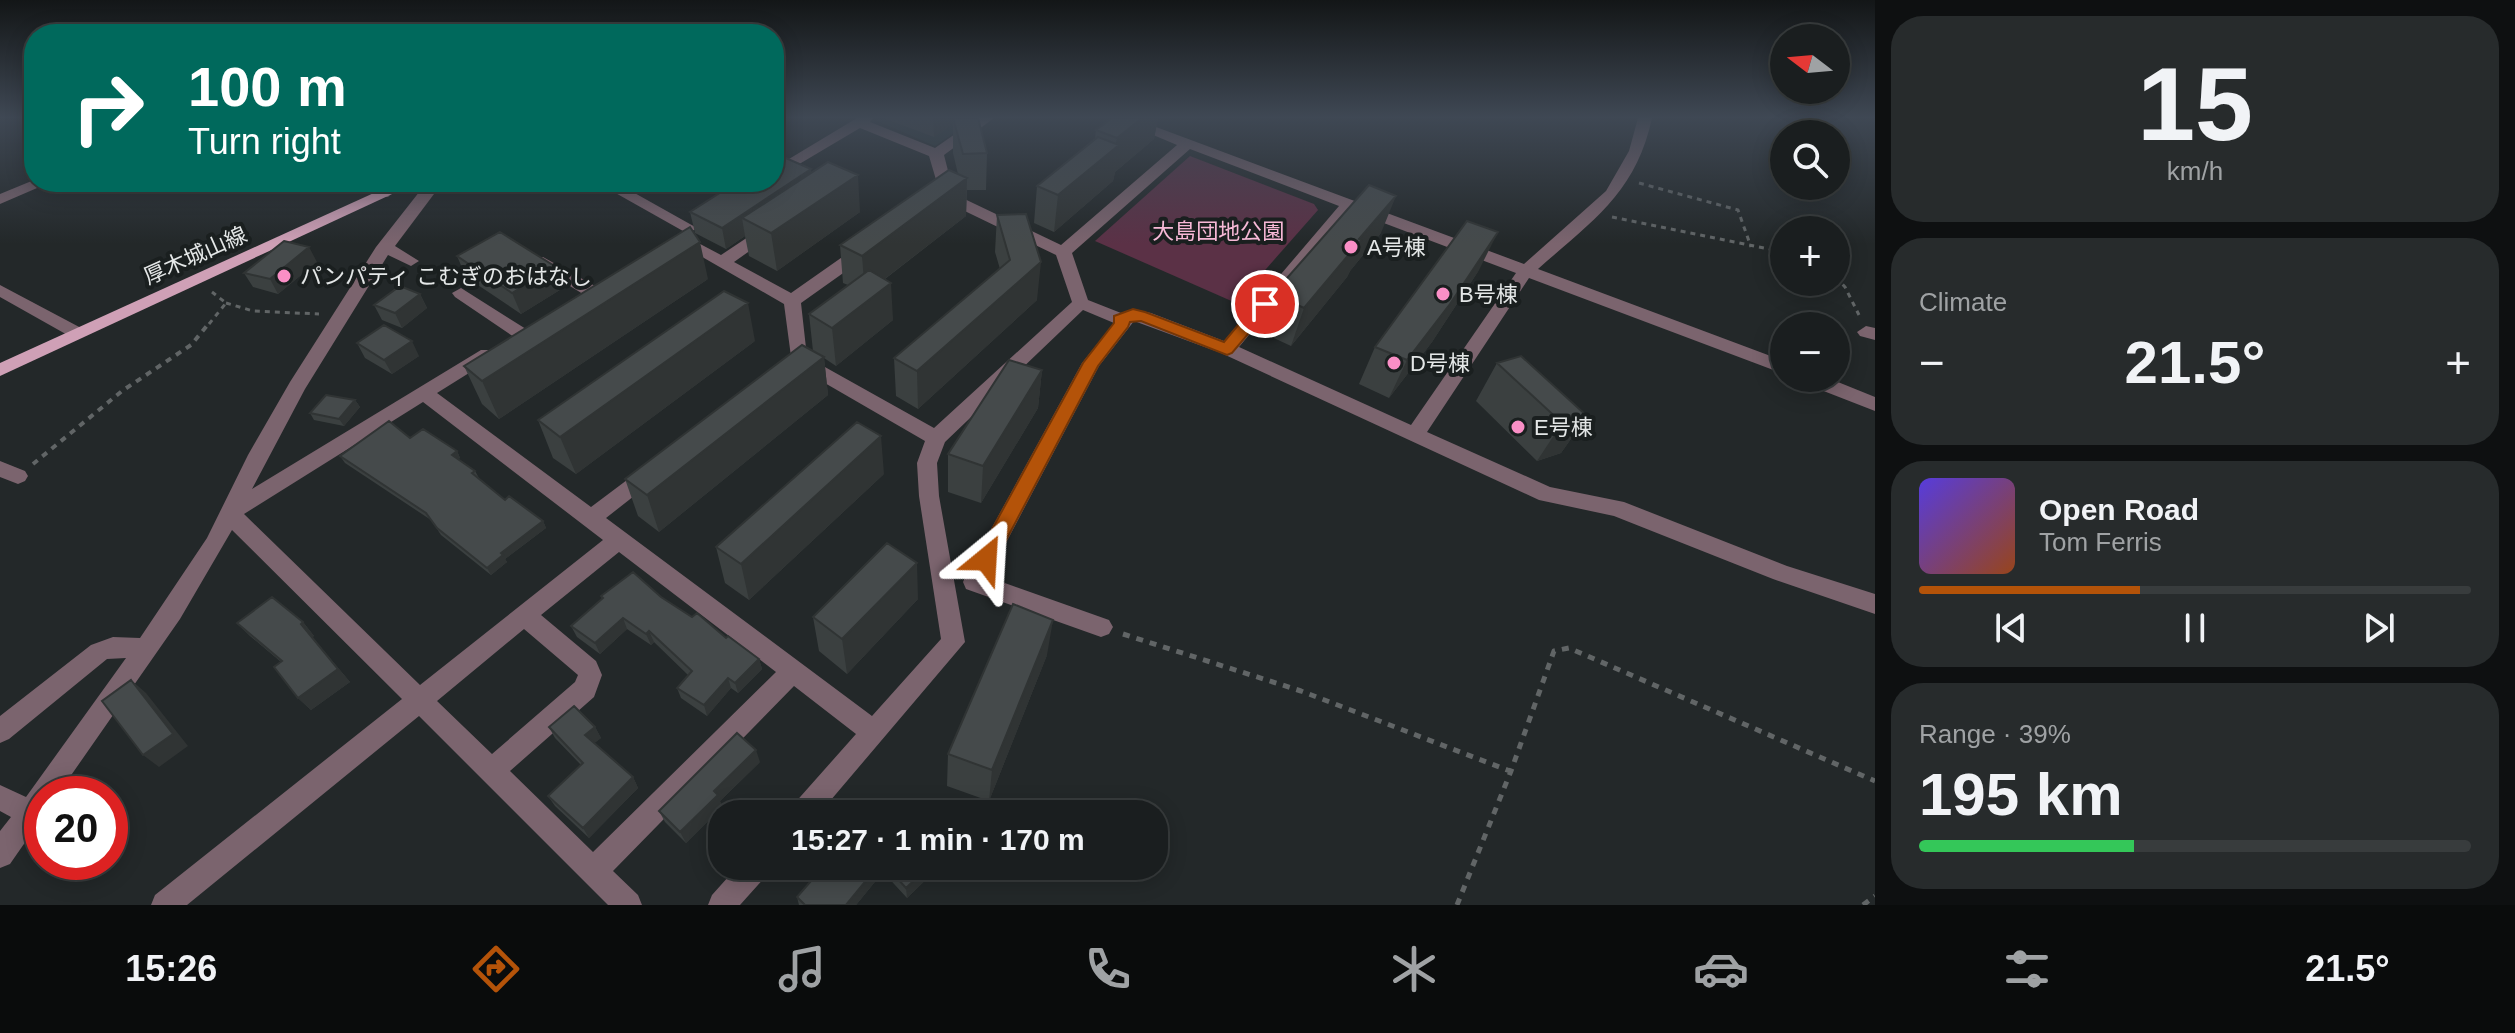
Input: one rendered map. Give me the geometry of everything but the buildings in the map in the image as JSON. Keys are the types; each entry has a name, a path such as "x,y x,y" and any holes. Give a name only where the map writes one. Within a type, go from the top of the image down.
{"main road":[{"name":"厚木城山線","path":"1,369 388,192"}],"street":[{"path":"936,160 939,197 947,197 1063,252 1081,303 1120,319 1123,324 1091,363 974,582 1101,627"},
{"path":"1063,252 1168,160"},
{"path":"1233,160 1770,363"},
{"path":"1414,436 1526,271 1612,194 1631,160"},
{"path":"784,171 808,178"},
{"path":"0,199 24,190"},
{"path":"380,192 383,194"},
{"path":"56,776 147,648 215,543 258,455 341,315 385,247 427,192"},
{"path":"620,192 723,262 792,301"},
{"path":"1227,349 1349,204"},
{"path":"723,262 783,221"},
{"path":"792,301 881,237"},
{"path":"385,247 411,261"},
{"path":"543,262 595,286 566,305"},
{"path":"0,290 77,333"},
{"path":"229,513 526,330 461,293"},
{"path":"792,301 792,365 936,438"},
{"path":"814,800 953,642 929,496 927,463 936,438 1081,303"},
{"path":"1120,319 1133,315 1145,317 1227,349 1546,494 1617,508 1781,573 1875,604"},
{"path":"1845,392 1875,404"},
{"path":"425,394 874,732"},
{"path":"590,519 663,463"},
{"path":"229,513 595,869 628,905"},
{"path":"165,905 618,540"},
{"path":"491,771 585,689 589,681 588,668 525,616"},
{"path":"0,731 99,652 113,647 147,648"},
{"path":"595,869 793,671"},
{"path":"0,798 24,800"},
{"path":"0,854 24,821"},
{"path":"722,905 744,880"}],"path":[{"path":"1621,178 1738,210 1751,247"},
{"path":"1590,212 1770,250"},
{"path":"195,279 226,303 253,311 341,315"},
{"path":"1850,296 1871,333"},
{"path":"9,473 191,345 226,303"},
{"path":"1101,627 1301,691 1511,771"},
{"path":"1457,905 1511,771 1554,651 1569,648 1875,781"},
{"path":"1863,905 1875,896"}],"green space":[{"name":"大島団地公園","path":"1185,160 1201,160 1314,204 1318,210 1236,303 1095,241"}],"place":[{"name":"A号棟","path":"1351,247"},
{"name":"パンパティ こむぎのおはなし","path":"284,276"},
{"name":"B号棟","path":"1443,294"},
{"name":"D号棟","path":"1394,363"},
{"name":"E号棟","path":"1518,427"}],"route":[{"path":"986,559 1091,363 1123,324 1120,319 1133,315 1145,317 1227,349 1265,304"}]}
